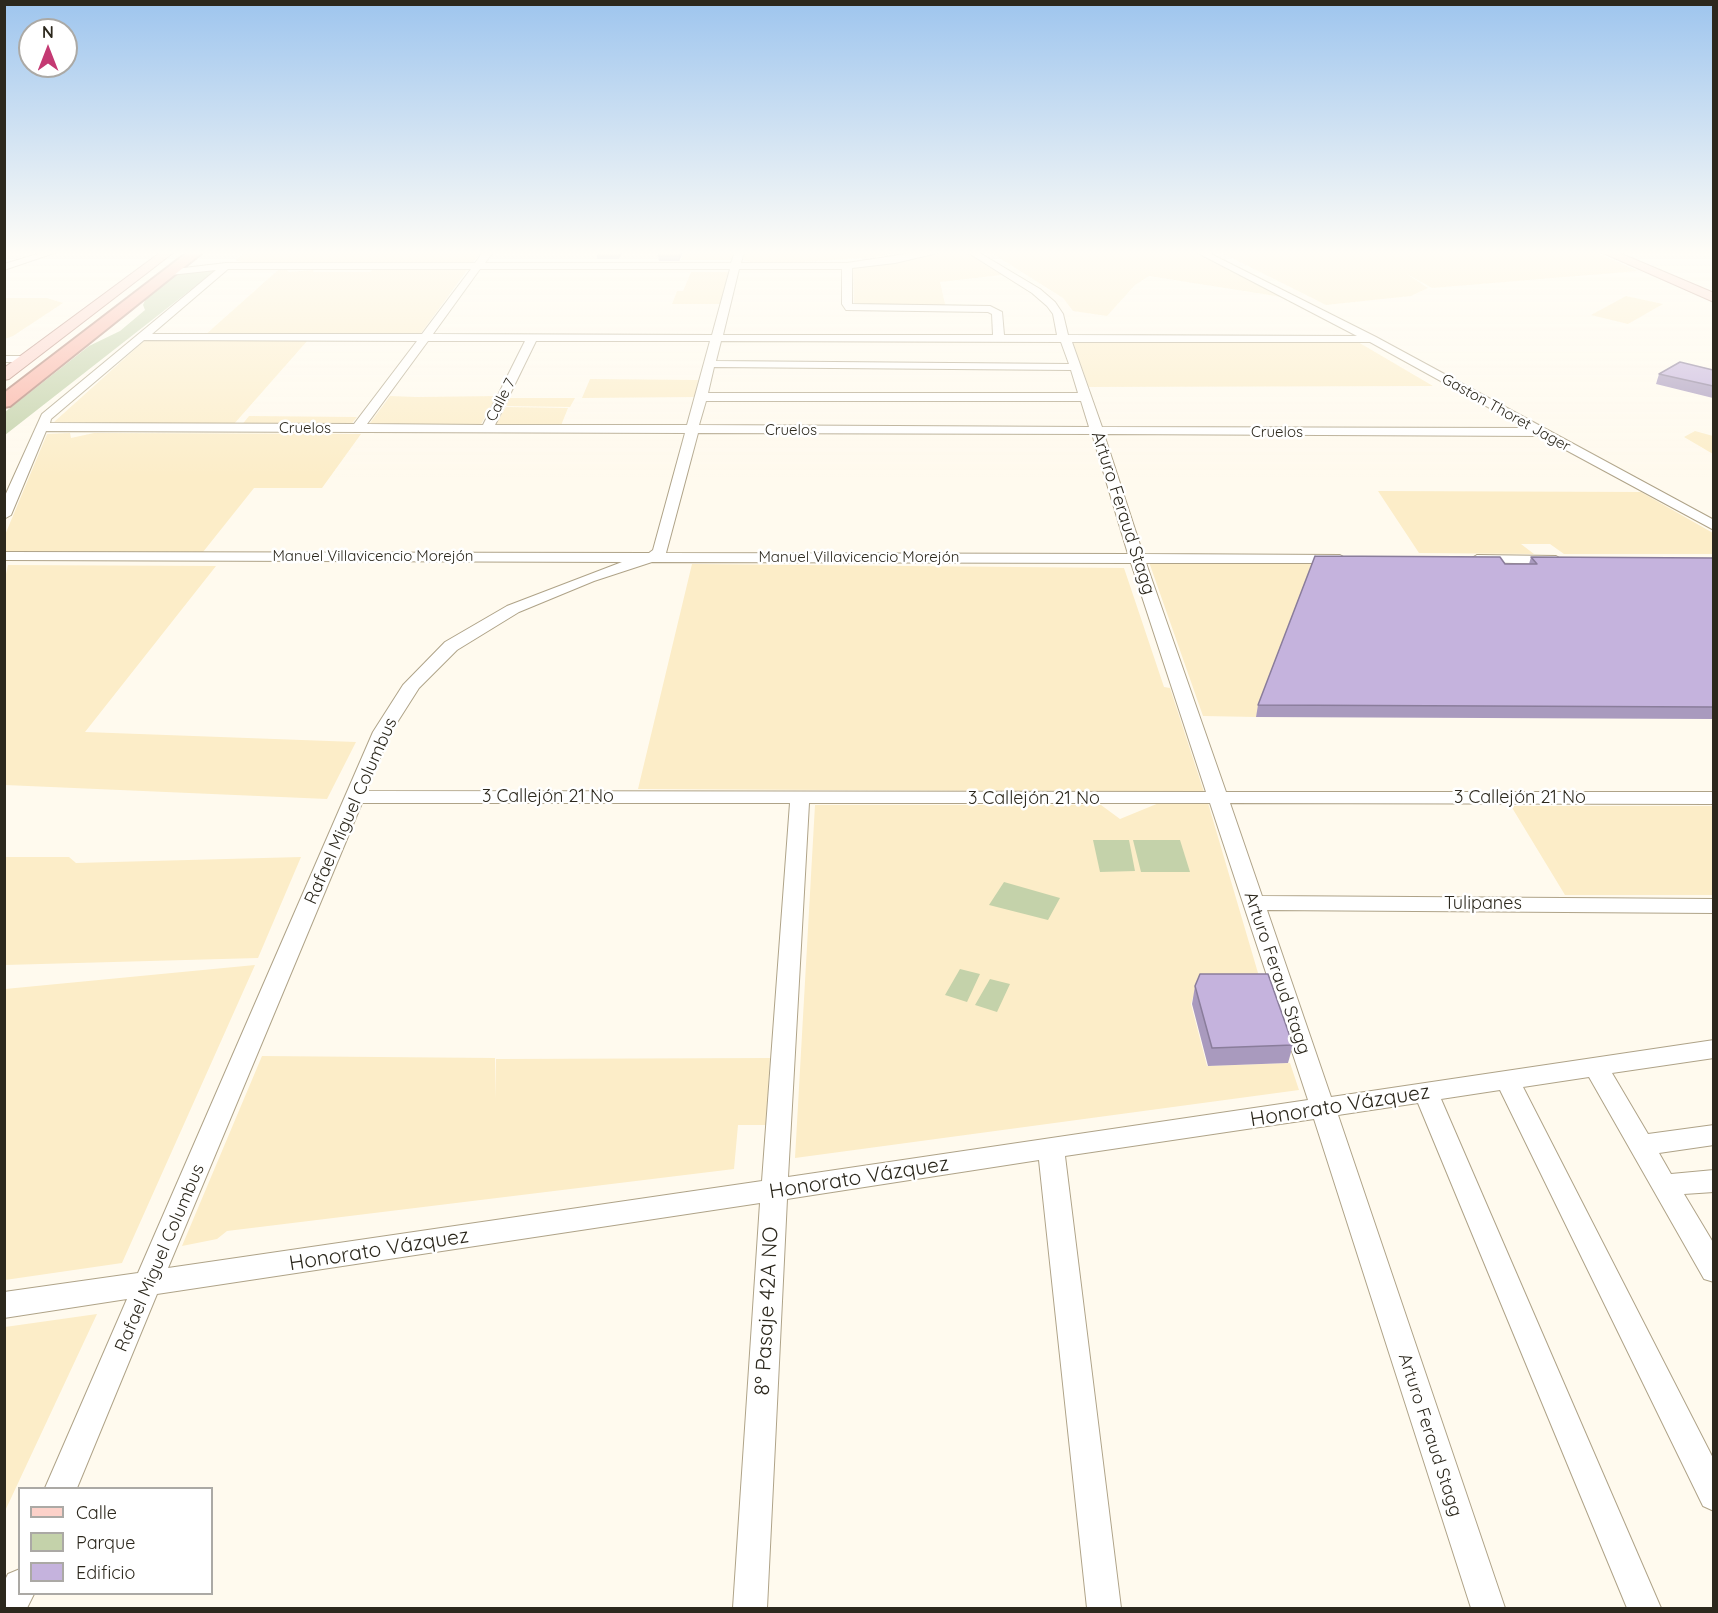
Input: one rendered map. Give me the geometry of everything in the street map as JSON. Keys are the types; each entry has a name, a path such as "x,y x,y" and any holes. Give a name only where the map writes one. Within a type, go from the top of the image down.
{"highway":[{"path":"4,389 88,327"},
{"path":"4,402 99,327"}],"main road":[{"path":"4,376 68,327"}],"street":[{"path":"4,515 46,417 154,327"},
{"path":"358,428 433,327"},
{"path":"655,556 660,551 719,327"},
{"path":"998,327 999,339"},
{"name":"Arturo Feraud Stagg","path":"1060,327 1076,367 1113,487 1323,1109 1488,1608"},
{"name":"Arturo Feraud Stagg","path":"1066,339 1071,336 1068,327"},
{"name":"Gaston Thoret Jager","path":"1349,327 1713,526"},
{"name":"Gaston Thoret Jager","path":"1359,327 1713,518"},
{"path":"141,338 1372,339"},
{"name":"Calle 7","path":"487,429 532,338"},
{"path":"4,360 25,360"},
{"path":"710,364 1076,367"},
{"path":"702,397 1085,397"},
{"name":"Cruelos","path":"41,427 1540,432"},
{"name":"Manuel Villavicencio Morejón","path":"4,556 1355,559"},
{"name":"Rafael Miguel Columbus","path":"62,1487 382,732 411,685 452,646 513,609 590,578 655,556"},
{"path":"1461,559 1574,560"},
{"name":"3 Callejón 21 No","path":"355,797 1713,798"},
{"name":"8º Pasaje 42A NO","path":"750,1608 800,798"},
{"name":"Tulipanes","path":"1253,903 1713,906"},
{"name":"Honorato Vázquez","path":"4,1305 1713,1049"},
{"path":"1596,1068 1712,1264"},
{"path":"1508,1081 1713,1495"},
{"path":"1426,1093 1644,1608"},
{"path":"1641,1145 1713,1135"},
{"path":"1052,1149 1104,1608"},
{"path":"1664,1185 1713,1181"},
{"path":"10,1608 18,1590"}],"shaded area":[{"path":"5,327 26,327 13,336 5,339"},
{"path":"214,327 425,327 419,336 204,336"},
{"path":"308,340 234,424 54,422 144,341"},
{"path":"1072,342 1358,342 1433,386 1089,387"},
{"path":"590,379 698,380 695,397 582,398"},
{"path":"390,396 497,396 479,428 367,427"},
{"path":"510,398 575,398 570,407 506,406"},
{"path":"506,407 568,408 560,428 493,428"},
{"path":"249,416 357,417 350,426 241,426"},
{"path":"1695,431 1713,436 1713,454 1684,437"},
{"path":"70,433 71,438 94,433 361,434 322,488 254,488 203,552 5,551 5,535 47,434"},
{"path":"1378,491 1641,492 1713,533 1713,554 1564,554 1550,544 1521,544 1534,554 1419,553"},
{"path":"1315,561 1256,717 1203,716 1149,562"},
{"path":"692,564 1124,568 1164,687 1170,688 1204,792 638,789"},
{"path":"8,565 216,566 85,732 356,742 327,799 5,785 4,583"},
{"path":"1159,803 1208,803 1263,990 1195,990 1191,1004 1207,1066 1290,1063 1299,1090 795,1158 815,805 1101,805 1120,819"},
{"path":"1511,806 1713,806 1713,895 1565,895"},
{"path":"4,857 69,857 76,863 301,857 258,958 5,965"},
{"path":"255,965 122,1263 5,1280 5,989"},
{"path":"262,1056 495,1058 496,1099 496,1059 770,1058 766,1125 738,1125 734,1169 227,1231 217,1239 182,1246"},
{"path":"97,1314 5,1511 5,1327"}],"green space":[{"path":"124,327 143,327 5,435 5,412 89,346"},
{"path":"1093,840 1129,840 1135,871 1100,872"},
{"path":"1133,840 1180,840 1190,872 1141,872"},
{"path":"1004,882 1060,898 1048,920 989,905"},
{"path":"960,969 980,974 967,1002 945,995"},
{"path":"990,979 1010,984 997,1012 975,1005"}],"building":[{"path":"1680,362 1713,370 1713,386 1659,374"},
{"path":"1315,556 1500,557 1505,564 1537,564 1531,557 1713,558 1713,707 1258,705"},
{"path":"1200,974 1268,974 1293,1045 1212,1048 1195,986"}]}
